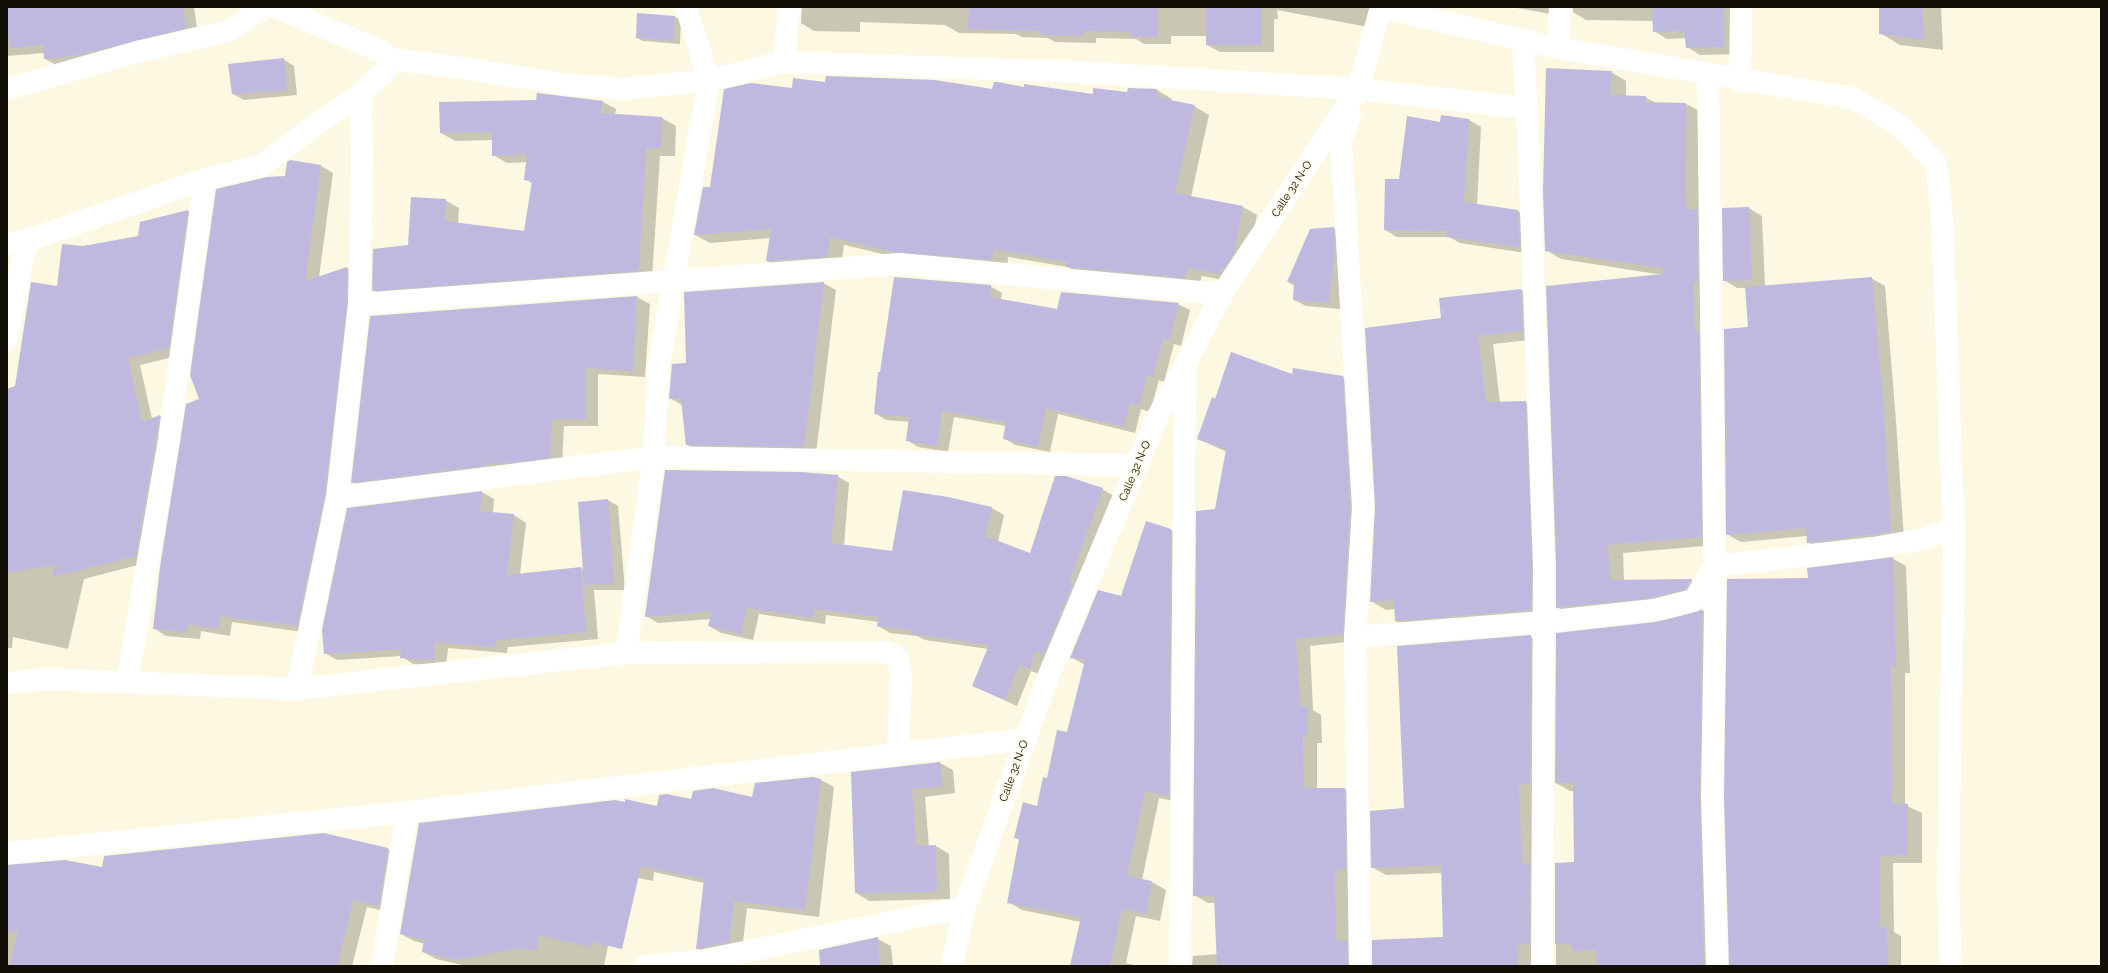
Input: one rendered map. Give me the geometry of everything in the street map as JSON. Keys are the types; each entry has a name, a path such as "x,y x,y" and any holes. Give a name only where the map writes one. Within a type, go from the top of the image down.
{"street":[{"path":"7,89 137,52 228,31 266,7"},
{"path":"276,7 383,52 391,60 461,68 564,84 624,89 709,80 784,62 1077,72 1358,89 1526,108"},
{"path":"626,653 654,457 658,369 709,80 686,7"},
{"path":"784,62 789,7"},
{"path":"1558,48 1560,7"},
{"path":"1740,81 1742,7"},
{"path":"1380,8 1558,48 1740,81 1852,98 1898,124 1936,164 1942,217 1954,528 1948,888 1951,966"},
{"name":"Calle 32 N-O","path":"952,966 965,907 1025,739 1051,670 1156,420 1222,294 1358,89 1380,8"},
{"path":"1523,41 1544,565 1542,966"},
{"path":"7,340 16,242 205,179 261,166 321,121 360,95 385,71 391,60"},
{"path":"1708,75 1715,614 1712,797 1717,966"},
{"path":"1358,89 1341,141 1362,507 1355,637 1360,966"},
{"path":"297,689 337,497 359,304 362,154 360,95"},
{"path":"127,682 168,446 205,179"},
{"path":"359,304 899,264 1222,294"},
{"path":"1180,966 1185,366"},
{"path":"337,497 654,457 1137,465"},
{"path":"1714,566 1873,548 1924,539 1954,528"},
{"path":"1355,637 1543,622 1654,610 1694,600 1714,566"},
{"path":"7,683 45,679 297,689 626,653 886,652 897,657 901,672 898,755"},
{"path":"7,853 406,812 1025,739"},
{"path":"382,966 406,812"},
{"path":"645,966 700,961 965,907"}],"building":[{"path":"7,7 183,7 186,28 79,55 44,59 43,45 9,48"},
{"path":"969,7 1158,7 1158,37 1130,37 1130,32 1083,31 1083,36 1041,35 1041,31 968,29"},
{"path":"1206,7 1261,7 1261,45 1206,45"},
{"path":"1652,7 1723,7 1724,47 1686,48 1684,31 1653,32"},
{"path":"1879,7 1922,7 1924,40 1879,34"},
{"path":"637,13 675,16 673,41 636,38"},
{"path":"284,58 287,90 232,94 228,64"},
{"path":"1546,68 1612,71 1610,95 1646,96 1645,102 1686,103 1685,209 1697,209 1698,282 1693,282 1695,332 1699,331 1702,537 1608,545 1610,580 1692,579 1686,589 1652,598 1556,608 1556,565 1546,286 1663,274 1663,268 1545,251 1543,191"},
{"path":"826,76 935,80 992,89 994,82 998,82 1024,87 1024,84 1093,94 1093,88 1127,92 1128,88 1157,89 1156,97 1195,105 1175,193 1243,206 1234,253 1220,274 1187,268 1185,278 1066,267 1067,262 993,249 992,260 894,252 830,237 827,257 766,261 771,229 694,235 703,187 710,187 724,89 751,83 792,88 793,78 825,82"},
{"path":"537,93 603,101 601,113 662,117 661,148 646,148 639,271 372,291 373,249 408,245 411,197 446,199 445,221 524,231 532,181 524,180 527,154 492,156 492,132 440,133 439,102 536,100"},
{"path":"1441,115 1469,119 1464,202 1518,210 1520,247 1446,237 1447,231 1384,230 1385,179 1399,179 1407,116 1440,122"},
{"path":"290,160 321,165 305,281 347,267 347,303 325,495 297,626 220,616 217,629 188,624 187,632 153,629 160,567 186,404 199,399 190,375 216,189 267,177 285,176 287,162"},
{"path":"1749,207 1752,280 1723,281 1722,208"},
{"path":"188,210 169,348 128,358 142,422 160,415 136,556 52,577 55,565 7,573 7,389 15,386 31,282 57,286 62,244 83,246 138,236 140,222"},
{"path":"1334,227 1335,247 1329,303 1293,300 1294,282 1287,282 1310,229"},
{"path":"894,277 991,285 990,297 1057,309 1061,292 1179,303 1169,340 1163,339 1153,376 1147,375 1139,406 1130,403 1124,427 1046,408 1038,447 1003,439 1006,422 942,411 937,446 906,441 909,417 874,414 878,372 880,372"},
{"path":"1872,277 1884,413 1891,532 1807,543 1806,528 1726,535 1724,329 1748,327 1745,287"},
{"path":"824,282 804,447 686,445 681,398 669,399 672,364 686,363 684,292"},
{"path":"1521,289 1523,331 1478,336 1486,402 1526,401 1532,565 1531,610 1395,621 1394,600 1370,602 1375,506 1365,328 1441,318 1439,298"},
{"path":"637,296 633,371 586,368 586,419 552,419 550,458 503,464 485,463 485,466 351,483 370,316"},
{"path":"1231,352 1292,374 1293,368 1343,376 1350,507 1343,634 1296,639 1300,706 1308,706 1308,735 1303,735 1304,788 1345,788 1346,869 1335,870 1336,941 1347,941 1348,966 1217,966 1214,896 1193,896 1196,511 1215,509 1226,450 1197,439 1212,397 1215,399"},
{"path":"665,470 801,472 838,475 831,543 892,551 903,490 948,497 992,507 985,536 1030,553 1055,476 1066,476 1103,488 1069,583 1073,584 1044,654 1035,652 1030,669 1019,665 1005,700 972,686 989,645 912,634 912,630 877,626 878,617 814,609 813,618 747,608 741,634 708,626 712,611 645,617"},
{"path":"482,491 480,511 514,514 507,575 581,567 586,632 496,640 495,647 435,642 434,660 400,658 401,649 324,654 322,630 347,508"},
{"path":"608,499 614,584 584,585 578,502"},
{"path":"1146,521 1171,529 1169,796 1145,791 1127,876 1152,881 1146,914 1122,909 1110,966 1070,966 1081,917 1007,903 1019,839 1014,838 1023,802 1037,806 1043,777 1047,778 1057,730 1067,732 1085,660 1070,658 1098,590 1121,596"},
{"path":"1893,557 1896,666 1891,666 1892,804 1908,804 1908,855 1880,856 1880,927 1887,927 1888,966 1729,966 1724,797 1727,579 1808,578 1807,568"},
{"path":"1702,609 1700,797 1704,966 1597,966 1596,950 1572,951 1571,943 1555,944 1555,863 1574,862 1573,783 1555,783 1556,633 1655,622 1697,612"},
{"path":"1531,635 1530,784 1519,784 1522,864 1530,863 1530,944 1517,945 1518,966 1372,966 1372,940 1443,937 1441,865 1371,868 1370,811 1404,808 1397,646"},
{"path":"940,762 942,786 912,789 916,846 936,845 937,892 855,893 851,772"},
{"path":"813,777 821,779 805,910 734,901 729,942 696,949 704,879 641,866 622,949 591,942 590,947 539,935 537,951 521,948 456,960 422,952 424,940 400,934 419,823 615,800 625,802 625,799 657,806 659,795 667,794 691,799 693,791 713,788 752,797 755,783"},
{"path":"324,833 388,848 379,906 353,900 337,966 10,966 18,930 7,933 7,865 65,860 102,867 104,856"},
{"path":"878,937 880,966 820,966 819,950"}]}
